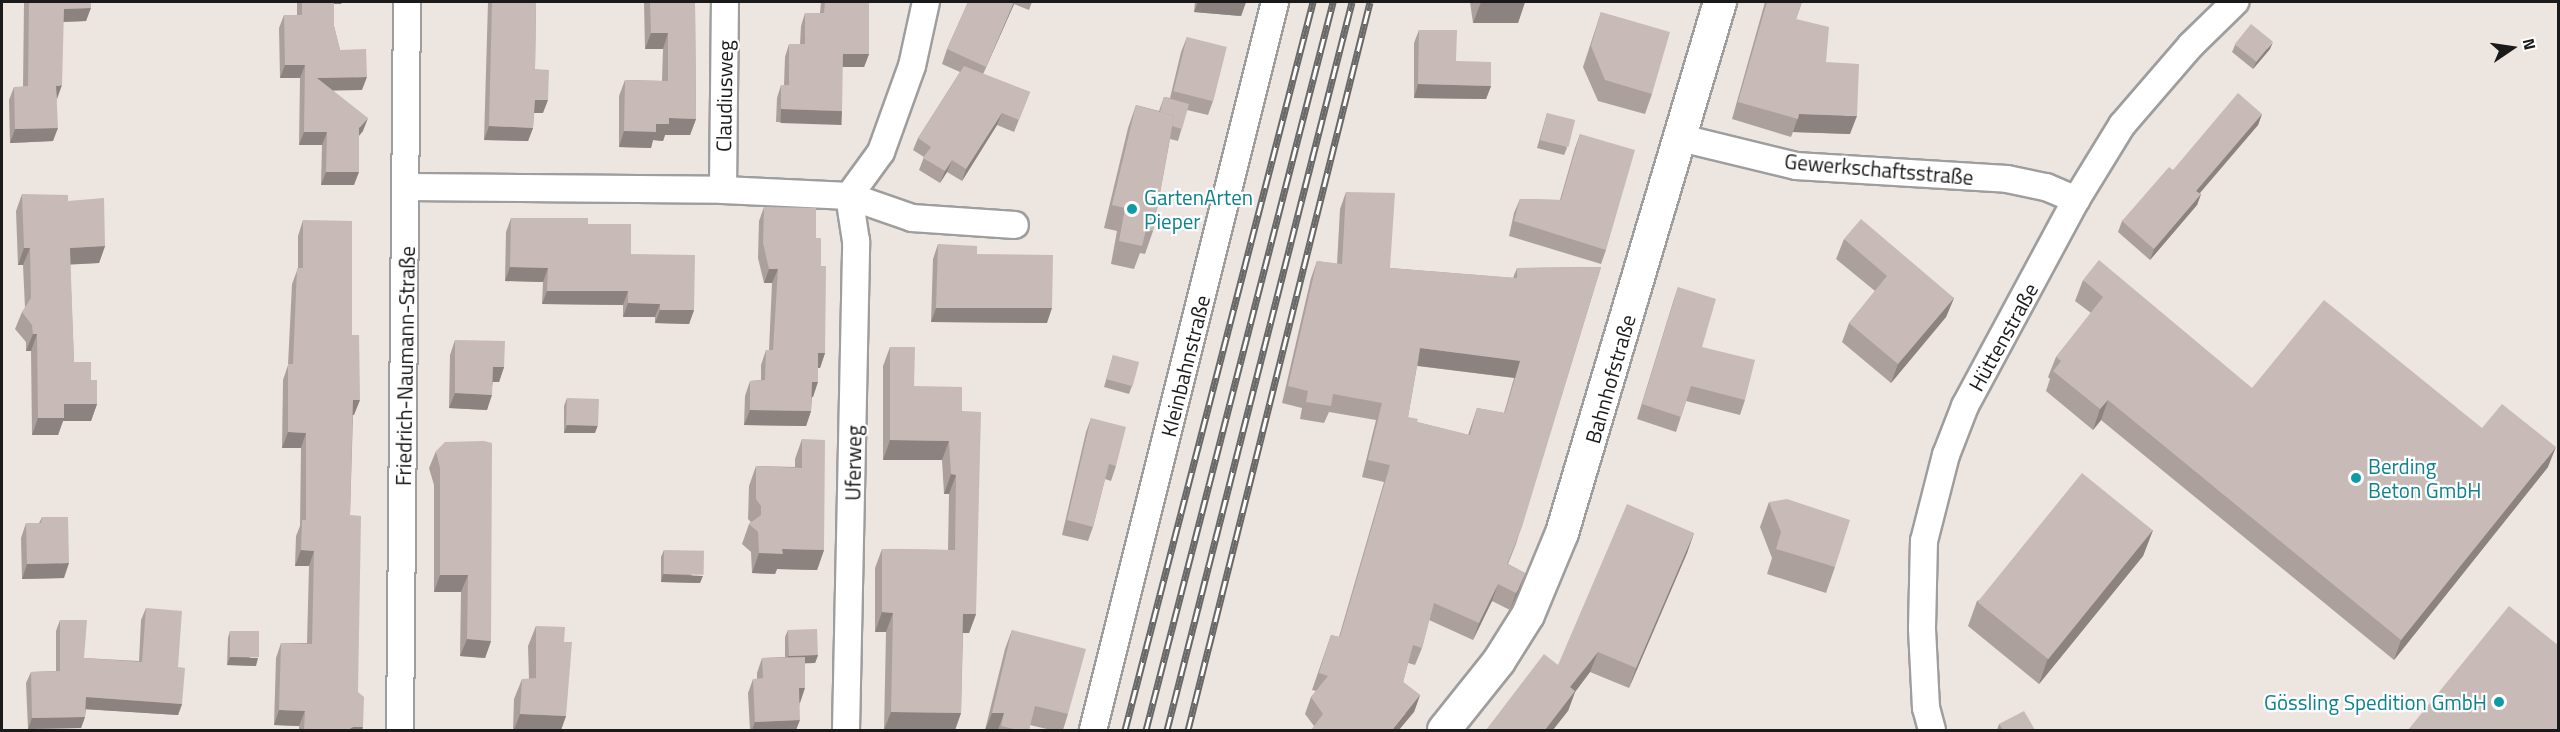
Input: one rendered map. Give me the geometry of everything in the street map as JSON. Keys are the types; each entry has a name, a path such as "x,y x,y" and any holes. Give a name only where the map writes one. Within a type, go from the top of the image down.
{"street":[{"name":"Friedrich-Naumann-Straße","path":"400,730 407,2"},
{"name":"Claudiusweg","path":"723,190 725,2"},
{"path":"849,196 881,152 912,66 926,2"},
{"name":"Kleinbahnstraße","path":"1093,730 1275,2"},
{"name":"Bahnhofstraße","path":"1444,730 1499,661 1528,615 1562,533 1720,2"},
{"name":"Hüttenstraße","path":"1932,730 1926,708 1922,628 1924,541 1946,454 1965,406 2076,200 2122,125 2191,45 2235,2"},
{"name":"Gewerkschaftsstraße","path":"1681,138 1796,166 2007,179 2046,187 2076,200"},
{"path":"407,187 723,190 849,196 912,218 1015,225"},
{"name":"Uferweg","path":"846,730 856,241 849,196"}],"building":[{"path":"29,2 91,2 91,8 64,9 62,85 56,86 58,128 15,129 14,87 28,86"},
{"path":"302,2 334,2 334,26 340,50 366,49 367,77 317,78 368,118 359,128 359,172 326,172 327,132 304,132 305,65 285,65 284,15 302,15"},
{"path":"492,2 536,2 535,69 549,70 548,100 535,100 533,128 489,126"},
{"path":"650,2 695,2 696,119 669,118 669,124 656,124 656,132 624,131 625,80 668,81 668,33 651,33"},
{"path":"825,2 869,2 869,54 843,54 842,111 781,109 781,85 789,85 789,44 805,44 805,13 824,13"},
{"path":"968,2 1014,2 986,67 947,49"},
{"path":"1767,2 1802,2 1796,19 1829,27 1826,62 1859,64 1857,116 1799,114 1798,119 1738,102"},
{"path":"1601,12 1670,32 1652,94 1605,80 1591,46"},
{"path":"2251,24 2273,42 2256,62 2235,44"},
{"path":"1419,30 1457,30 1456,61 1491,62 1491,86 1418,84"},
{"path":"1187,37 1227,47 1213,101 1173,91"},
{"path":"964,66 1030,92 1019,120 1002,113 966,169 952,160 945,171 923,158 931,147 918,138"},
{"path":"2238,93 2262,114 2196,191 2201,194 2154,249 2122,221 2169,167 2173,170"},
{"path":"1164,97 1189,104 1182,129 1172,126 1174,116 1160,112"},
{"path":"1136,105 1174,116 1153,231 1146,230 1142,246 1119,241 1125,208 1112,205"},
{"path":"1547,113 1575,120 1568,147 1540,140"},
{"path":"1580,134 1635,150 1606,250 1514,221 1520,199 1561,200"},
{"path":"1346,192 1395,193 1390,268 1517,278 1517,268 1601,267 1522,527 1507,564 1525,573 1518,590 1516,593 1498,584 1479,623 1434,603 1422,648 1413,645 1403,682 1420,695 1392,730 1311,730 1323,714 1311,697 1328,676 1319,673 1331,635 1340,637 1390,465 1368,460 1382,403 1333,394 1331,406 1306,402 1308,391 1288,386 1317,261 1342,264","holes":["1420,348 1520,361 1505,413 1477,408 1470,435 1417,422 1418,419 1408,417"]},
{"path":"22,194 68,195 68,201 104,198 105,246 70,248 74,362 91,362 91,380 97,380 97,404 64,404 64,418 38,418 37,334 33,334 32,325 22,312 31,298 30,248 24,248"},
{"path":"764,207 816,208 816,238 821,238 821,266 826,266 825,353 818,353 818,382 812,382 811,411 750,410 750,381 765,380 766,350 773,350 778,269 769,269 763,243"},
{"path":"511,218 588,218 588,224 631,224 631,254 695,255 694,310 660,310 660,304 628,303 628,291 547,291 548,268 510,267"},
{"path":"1861,219 1954,298 1898,364 1849,323 1887,276 1844,239"},
{"path":"303,220 352,221 352,335 359,335 360,400 353,400 350,515 361,516 358,692 364,697 363,727 353,727 348,730 304,730 305,711 279,710 281,643 312,644 314,551 301,550 302,520 306,520 306,433 288,432 288,364 293,364 297,268 303,268"},
{"path":"938,244 977,246 977,254 1053,255 1052,308 936,308"},
{"name":"Berding Beton GmbH","path":"2099,260 2252,388 2324,300 2482,428 2502,404 2556,447 2401,640 2108,400 2100,409 2053,371 2061,361 2056,357 2103,297 2083,280"},
{"path":"1678,287 1716,299 1702,347 1755,360 1745,400 1691,386 1681,417 1642,404"},
{"path":"455,340 505,341 504,367 493,367 492,395 455,393"},
{"path":"890,347 915,347 914,386 962,387 962,411 981,412 976,614 963,614 961,713 891,712 893,613 882,612 882,549 955,550 956,475 951,474 949,441 890,440"},
{"path":"1113,355 1139,362 1133,386 1107,379"},
{"path":"567,398 599,399 598,426 566,425"},
{"path":"1091,418 1126,427 1116,466 1109,464 1093,527 1067,520"},
{"path":"802,439 825,440 824,550 782,549 783,554 759,553 758,532 749,524 761,515 761,506 756,499 756,466 802,468"},
{"path":"484,441 492,443 491,641 467,639 468,575 440,575 440,468 436,451 445,442"},
{"path":"2082,473 2153,530 2048,659 1978,602"},
{"path":"1787,499 1850,520 1835,567 1776,549 1781,532 1769,502"},
{"path":"1627,504 1694,533 1636,668 1598,652 1570,687 1575,691 1545,730 1486,730 1544,654 1558,665"},
{"path":"42,517 68,517 69,563 27,564 26,523 41,523"},
{"path":"664,550 704,551 704,575 664,574"},
{"name":"Gössling Spedition GmbH","path":"2509,606 2559,646 2559,730 2408,730"},
{"path":"146,608 182,611 178,667 185,668 182,704 86,697 85,717 32,718 31,672 60,671 60,620 87,620 84,658 142,662"},
{"path":"536,626 565,627 564,642 572,642 566,716 520,714 522,679 536,678"},
{"path":"817,629 818,655 789,656 788,630"},
{"path":"1012,630 1086,649 1068,714 1035,706 1029,730 1001,726 1004,713 992,713"},
{"path":"230,631 259,631 259,657 230,657"},
{"path":"805,657 805,688 799,688 800,720 755,722 753,679 763,678 762,658"},
{"path":"2024,711 2035,730 2003,730 1999,724"}],"railway":[{"path":"1125,730 1313,2"},
{"path":"1146,730 1333,2"},
{"path":"1167,730 1352,2"},
{"path":"1188,730 1370,2"}],"place":[{"name":"GartenArten Pieper","path":"1132,209"},
{"name":"Berding Beton GmbH","path":"2356,478"},
{"name":"Gössling Spedition GmbH","path":"2499,702"}]}
